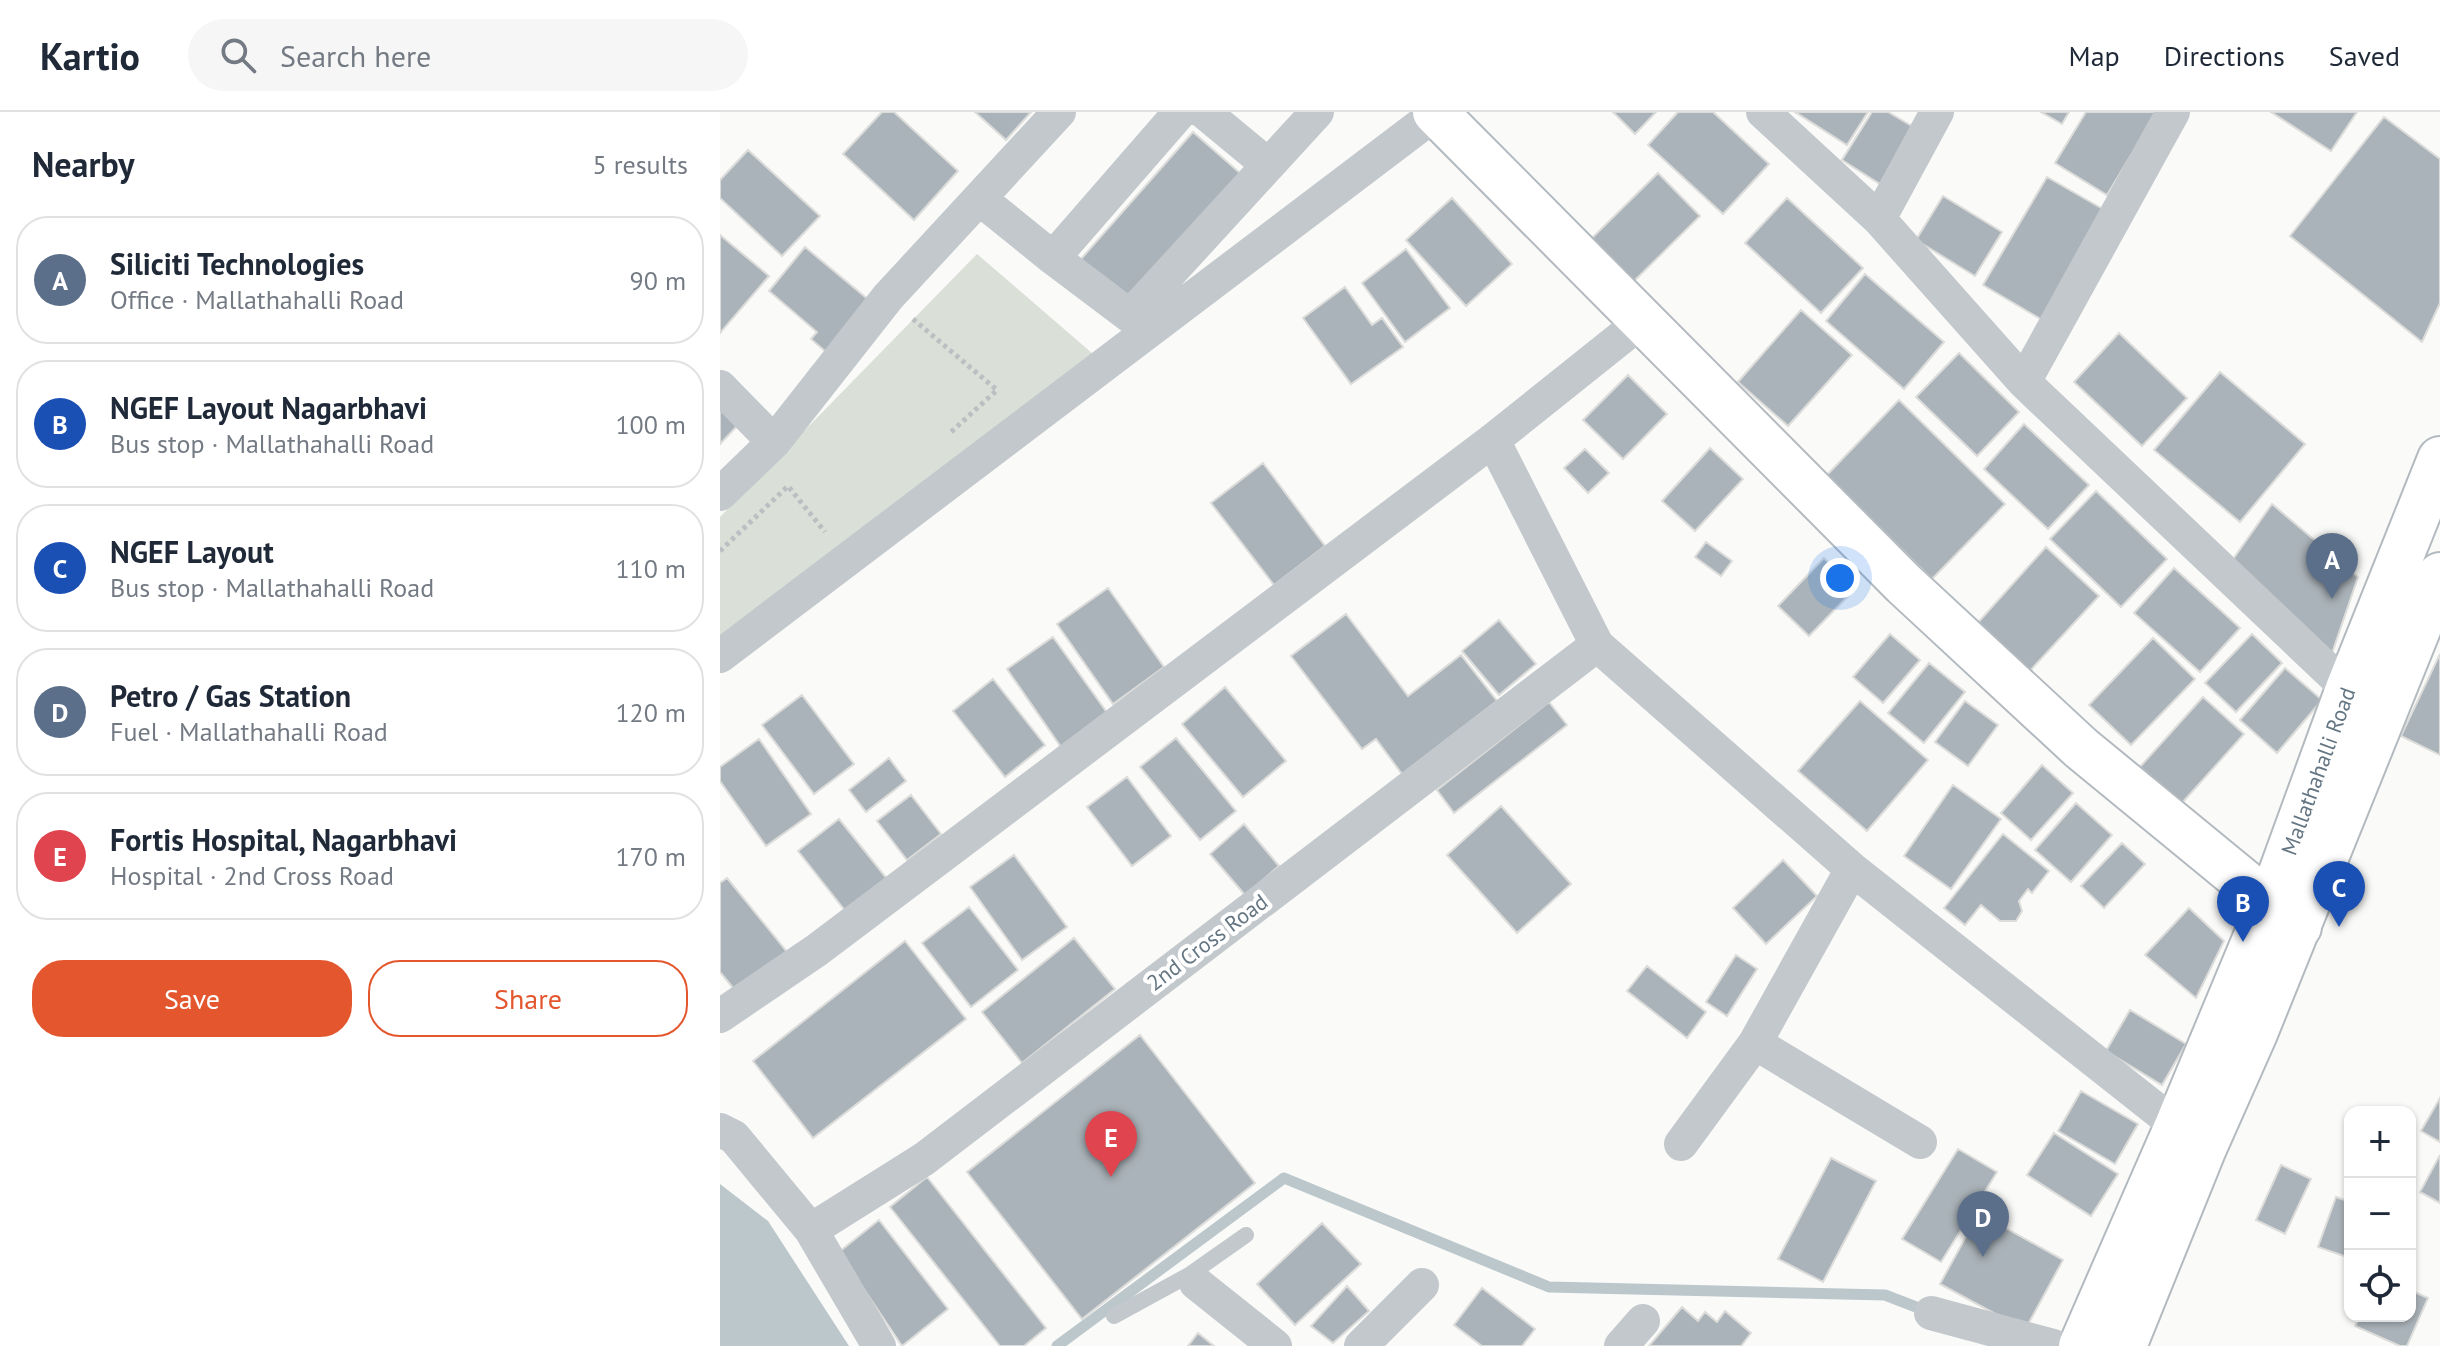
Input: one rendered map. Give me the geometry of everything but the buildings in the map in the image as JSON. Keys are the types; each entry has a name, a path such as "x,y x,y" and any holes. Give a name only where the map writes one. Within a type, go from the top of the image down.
{"main road":[{"path":"1436,112 1937,615 2081,748 2284,915"},
{"name":"Mallathahalli Road","path":"2124,1346 2284,915 2348,689 2440,459"},
{"name":"Mallathahalli Road","path":"2081,1346 2177,1126 2284,915 2440,575"}],"street":[{"path":"720,494 774,442 888,297 1059,112"},
{"path":"1053,258 1180,112"},
{"path":"1204,112 1268,165"},
{"path":"980,199 1130,316 1317,112"},
{"path":"720,656 1436,112"},
{"path":"1763,112 1879,219 2024,382 2348,689"},
{"path":"1879,219 1937,112"},
{"path":"2024,382 2173,112"},
{"path":"720,1016 817,950 1493,440 1642,321"},
{"path":"720,387 774,442"},
{"path":"1493,440 1597,645 1852,869 2177,1126"},
{"name":"2nd Cross Road","path":"811,1230 924,1159 1597,645"},
{"path":"1681,1144 1755,1043 1852,869"},
{"path":"1755,1043 1920,1142"},
{"path":"720,1130 734,1137 811,1230 879,1346"},
{"path":"1193,1279 1275,1346"},
{"path":"1361,1346 1422,1285"},
{"path":"1931,1313 2053,1346"}],"lane":[{"path":"1114,1316 1193,1279 1246,1235"}],"path":[{"path":"888,297 997,390 950,433"},
{"path":"720,551 788,486 832,540"}],"shaded area":[{"path":"977,254 1093,354 720,635 720,517"},
{"path":"720,1184 768,1221 849,1346 720,1346"}],"waterway":[{"path":"1057,1346 1284,1178 1549,1287 1885,1295 1929,1312"}],"place":[{"name":"Siliciti Technologies","path":"2332,599"},
{"name":"NGEF Layout","path":"2339,927"},
{"name":"NGEF Layout Nagarbhavi","path":"2243,942"},
{"name":"Fortis Hospital, Nagarbhavi","path":"1111,1177"},
{"name":"Petro / Gas Station","path":"1983,1257"}]}
